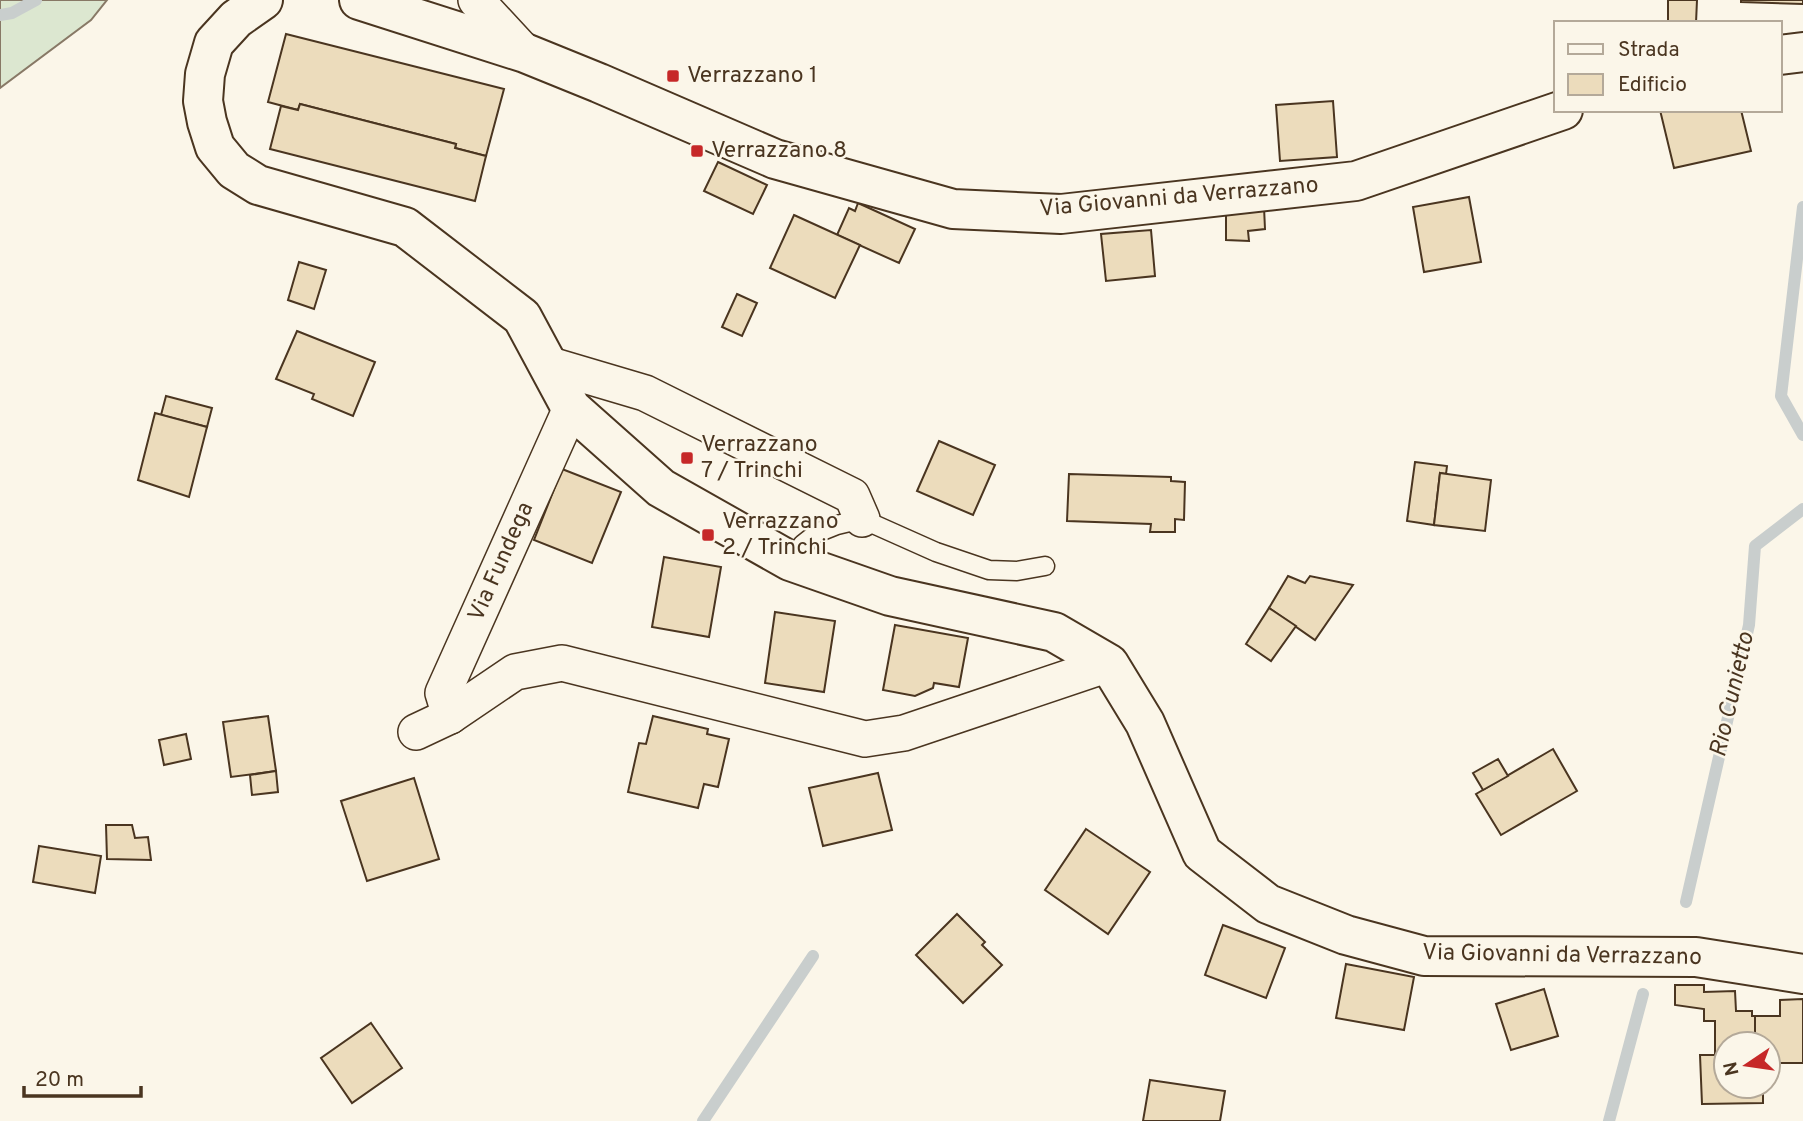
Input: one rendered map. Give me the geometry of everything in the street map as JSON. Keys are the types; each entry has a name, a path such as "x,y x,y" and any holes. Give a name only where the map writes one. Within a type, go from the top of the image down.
{"street":[{"name":"Via Giovanni da Verrazzano","path":"263,0 236,19 214,43 205,74 203,101 207,122 215,147 234,170 258,184 405,227 522,317 571,408 661,488 790,561 890,596 1054,632 1109,664 1145,723 1202,853 1268,904 1346,935 1424,956 1696,957 1803,974"},
{"name":"Via Giovanni da Verrazzano","path":"359,0 525,53 775,159 953,209 1062,214 1356,181 1557,112"},
{"path":"477,0 525,53"},
{"path":"1782,55 1803,52"},
{"path":"547,364 645,393 852,496 862,519"},
{"name":"Via Fundega","path":"450,716 443,693 571,408"},
{"path":"416,732 450,716 515,672 562,663 865,738 904,733 1109,664"}],"lane":[{"path":"790,561 803,544 817,533 862,519 936,552 989,570 1017,571 1045,566"}],"green space":[{"path":"0,0 107,0 91,20 0,88"}],"building":[{"path":"1668,0 1697,0 1696,21 1668,21"},
{"path":"1803,0 1803,4 1741,2"},
{"path":"286,34 504,89 486,156 455,148 456,144 300,104 298,110 268,102"},
{"path":"1333,101 1337,157 1280,161 1276,105"},
{"path":"300,104 456,144 455,148 486,156 475,201 270,149 281,106 298,110"},
{"path":"1660,112 1741,112 1751,151 1674,168"},
{"path":"718,162 767,185 753,214 704,191"},
{"path":"1469,197 1481,262 1424,272 1413,207"},
{"path":"858,203 915,229 899,263 837,235 849,208 855,211"},
{"path":"1264,207 1265,229 1248,231 1249,241 1226,240 1226,210"},
{"path":"794,215 860,245 835,298 770,268"},
{"path":"1151,230 1155,276 1106,281 1101,234"},
{"path":"299,262 326,270 314,309 288,300"},
{"path":"737,294 757,303 742,336 722,327"},
{"path":"297,331 375,362 353,416 312,399 314,394 276,379"},
{"path":"166,396 212,408 207,427 161,415"},
{"path":"155,413 207,427 189,497 138,480"},
{"path":"939,441 995,465 973,515 917,491"},
{"path":"1415,462 1447,466 1446,474 1440,473 1434,525 1407,521"},
{"path":"562,469 621,492 592,563 534,540"},
{"path":"1440,473 1491,480 1485,531 1434,525"},
{"path":"1069,474 1171,477 1171,481 1185,482 1184,520 1175,519 1175,532 1150,532 1151,524 1067,521"},
{"path":"664,557 721,567 709,637 652,627"},
{"path":"1288,576 1305,583 1310,576 1353,585 1315,640 1269,608"},
{"path":"1269,608 1296,626 1271,661 1246,644"},
{"path":"775,612 835,621 824,692 765,683"},
{"path":"895,625 968,638 959,687 934,683 933,688 915,696 883,690"},
{"path":"268,716 276,771 231,777 223,722"},
{"path":"653,716 708,729 707,734 729,739 718,787 704,784 698,808 628,792 639,743 646,744"},
{"path":"186,734 191,759 164,765 159,740"},
{"path":"1553,749 1577,791 1501,835 1476,794"},
{"path":"1498,759 1508,776 1483,790 1473,773"},
{"path":"276,771 278,792 252,795 250,775"},
{"path":"878,773 892,830 823,846 809,788"},
{"path":"414,778 439,859 367,881 341,801"},
{"path":"106,825 132,825 135,838 148,837 151,860 107,859"},
{"path":"1086,829 1150,872 1108,934 1045,890"},
{"path":"39,846 101,856 95,893 33,882"},
{"path":"957,914 985,942 982,945 1002,965 963,1003 916,955"},
{"path":"1223,925 1285,948 1266,998 1205,975"},
{"path":"1346,964 1414,977 1404,1030 1336,1018"},
{"path":"1675,985 1704,985 1704,992 1735,991 1736,1011 1752,1011 1752,1016 1755,1016 1755,1030 1715,1030 1715,1021 1704,1021 1704,1009 1675,1005"},
{"path":"1544,989 1558,1036 1511,1050 1496,1004"},
{"path":"1803,999 1803,1063 1782,1063 1782,1030 1755,1030 1755,1016 1780,1016 1780,1000"},
{"path":"371,1023 402,1068 352,1103 321,1058"},
{"path":"1700,1055 1712,1055 1712,1100 1763,1100 1763,1103 1702,1104"},
{"path":"1150,1080 1225,1091 1220,1121 1143,1121"}],"waterway":[{"path":"0,15 12,13 36,0"},
{"name":"Rio Cunietto","path":"1803,207 1781,396 1803,435"},
{"name":"Rio Cunietto","path":"1686,902 1749,625 1755,546 1803,509"},
{"path":"703,1121 813,956"},
{"name":"Rio Cunietto","path":"1609,1121 1643,994"}],"place":[{"name":"Verrazzano 1","path":"673,76"},
{"name":"Verrazzano 8","path":"697,151"},
{"name":"Verrazzano 7 / Trinchi","path":"687,458"},
{"name":"Verrazzano 2 / Trinchi","path":"708,535"}]}
